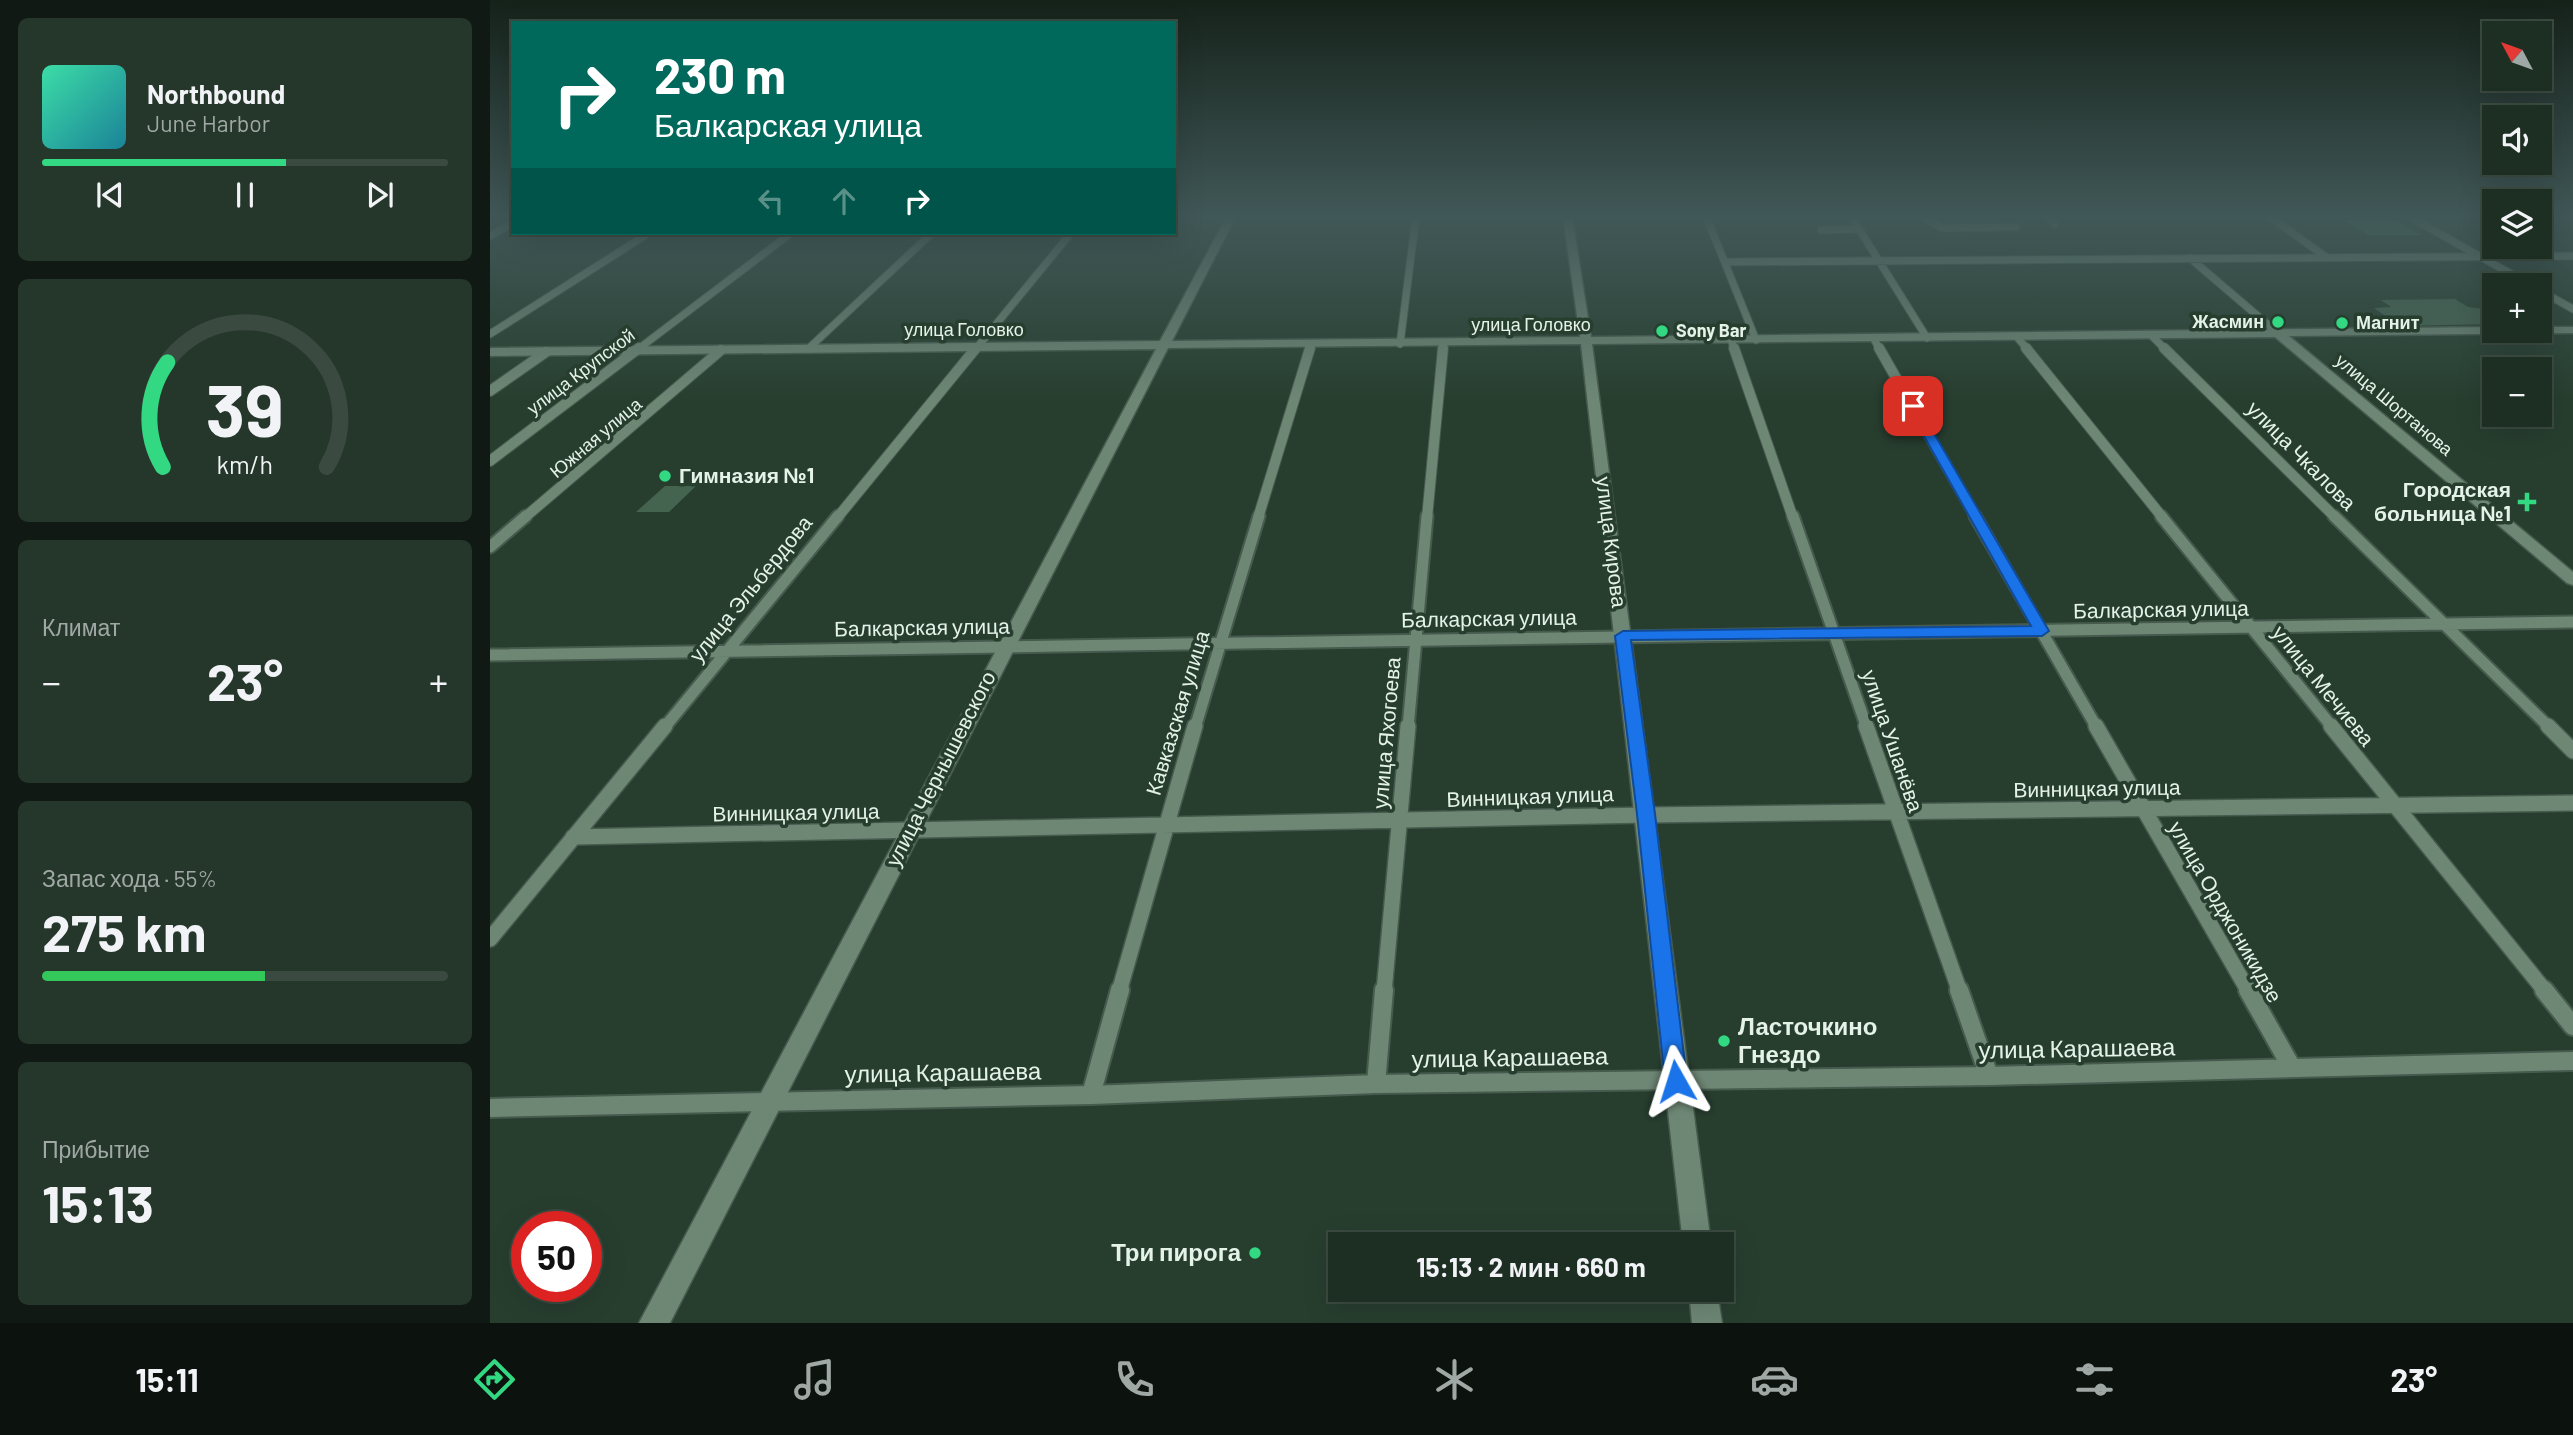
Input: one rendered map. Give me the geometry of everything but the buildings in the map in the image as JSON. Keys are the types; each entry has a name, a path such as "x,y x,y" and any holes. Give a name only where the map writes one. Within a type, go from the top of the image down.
{"street":[{"path":"490,334 579,278"},
{"name":"улица Крупской","path":"490,461 732,278"},
{"path":"808,349 884,278"},
{"name":"улица Эльбердова","path":"490,939 1034,278"},
{"name":"улица Чернышевского","path":"653,1323 1198,278"},
{"path":"1400,344 1408,278"},
{"name":"улица Кирова","path":"1576,278 1646,814 1695,1232"},
{"path":"1731,278 1756,340"},
{"path":"1890,278 1927,338"},
{"name":"улица Шортанова","path":"2213,278 2573,580"},
{"path":"2552,297 2573,309"},
{"name":"улица Головко","path":"490,352 2573,330"},
{"name":"улица Чкалова","path":"2152,336 2573,751"},
{"name":"улица Мечиева","path":"2017,337 2573,1026"},
{"name":"улица Орджоникидзе","path":"1874,338 2292,1068"},
{"name":"улица Ушанёва","path":"1731,340 1989,1076"},
{"name":"улица Яхогоева","path":"1376,1084 1443,343"},
{"name":"Кавказская улица","path":"1091,1095 1164,826 1311,344"},
{"name":"Южная улица","path":"490,547 721,350"},
{"path":"490,391 546,352"},
{"name":"Балкарская улица","path":"490,655 2573,622"},
{"name":"Винницкая улица","path":"573,837 1398,822 1646,814 2573,803"},
{"name":"улица Карашаева","path":"490,1108 1091,1095 1376,1084 1989,1076 2573,1061"},
{"path":"1704,1302 1707,1323"}],"green space":[{"path":"2455,299 2468,307 2482,309 2482,324 2399,326 2374,308 2391,307 2381,300"},
{"path":"665,486 696,486 669,512 636,512"}],"place":[{"name":"Жасмин","path":"2278,322"},
{"name":"Магнит","path":"2342,323"},
{"name":"Sony Bar","path":"1662,331"},
{"name":"Гимназия №1","path":"665,476"},
{"name":"Городская больница №1","path":"2527,502"},
{"name":"Ласточкино Гнездо","path":"1724,1041"},
{"name":"Три пирога","path":"1255,1253"}],"route":[{"path":"1676,1081 1623,636 2042,631 1913,406"}]}
